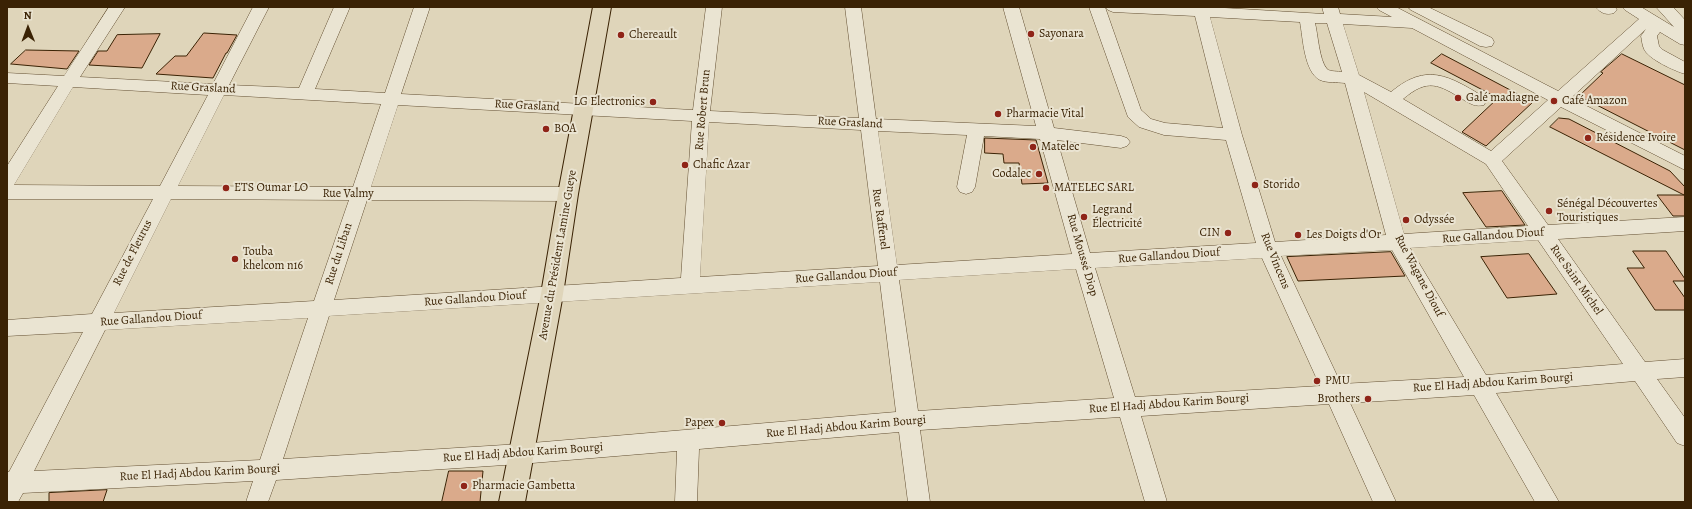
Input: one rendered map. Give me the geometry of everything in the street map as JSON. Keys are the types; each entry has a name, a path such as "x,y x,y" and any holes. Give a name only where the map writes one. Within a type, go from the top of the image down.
{"main road":[{"name":"Avenue du Président Lamine Gueye","path":"512,502 520,454 552,294 568,194 602,7"}],"street":[{"path":"7,181 117,7"},
{"name":"Rue de Fleurus","path":"10,488 98,323 261,7"},
{"path":"305,94 342,7"},
{"name":"Rue du Liban","path":"257,502 422,7"},
{"name":"Rue Robert Brun","path":"690,286 701,116 714,7"},
{"name":"Rue Raffenel","path":"853,7 919,502"},
{"name":"Rue Moussé Diop","path":"1010,7 1083,261 1156,502"},
{"path":"1097,7 1134,113 1145,123 1164,129 1233,135"},
{"path":"1113,7 1235,10 1307,18 1332,13 1416,24"},
{"path":"1384,7 1560,98 1683,164"},
{"path":"1416,7 1486,42"},
{"path":"1630,7 1685,40"},
{"path":"1664,7 1685,29"},
{"name":"Rue Vincens","path":"1201,9 1233,135 1268,250 1385,502"},
{"name":"Rue Wagane Diouf","path":"1332,13 1352,78 1397,242 1548,502"},
{"path":"1307,18 1314,59 1320,72 1326,76 1352,78 1392,100 1492,160 1560,98 1653,20"},
{"path":"1653,20 1649,36 1650,48 1657,54 1685,69"},
{"path":"1432,32 1445,21"},
{"name":"Rue Grasland","path":"7,78 701,116 1047,133 1121,142"},
{"path":"1392,100 1418,81 1433,80 1442,81 1478,101"},
{"path":"966,186 976,130"},
{"name":"Rue Saint Michel","path":"1492,160 1685,436"},
{"name":"Rue Valmy","path":"7,192 568,194"},
{"name":"Rue Gallandou Diouf","path":"7,328 1685,224"},
{"name":"Rue El Hadj Abdou Karim Bourgi","path":"10,488 520,454 908,421 1480,385 1685,368"},
{"path":"686,502 688,440"}],"building":[{"path":"204,33 237,35 213,78 156,74 175,56 186,56"},
{"path":"160,34 142,68 89,65 98,51 107,51 117,35"},
{"path":"26,50 79,51 67,69 11,64"},
{"path":"1442,54 1533,102 1486,146 1462,132 1498,98 1431,63"},
{"path":"1622,54 1685,85 1685,150 1579,96 1603,73 1601,72"},
{"path":"1559,118 1569,119 1670,171 1685,187 1685,216 1673,216 1657,195 1684,195 1550,127"},
{"path":"985,138 1036,140 1048,183 1022,184 1019,163 1004,163 1003,154 985,153"},
{"path":"1502,191 1525,225 1486,227 1463,193"},
{"path":"1633,251 1666,251 1685,279 1685,281 1673,281 1685,298 1685,310 1655,310 1627,268 1644,268"},
{"path":"1391,252 1405,276 1298,281 1287,257"},
{"path":"1529,254 1557,294 1507,298 1481,257"},
{"name":"Pharmacie Gambetta","path":"449,471 483,471 480,502 442,502"},
{"path":"107,490 103,502 49,502 49,493"}],"place":[{"name":"Sayonara","path":"1031,34"},
{"name":"Chereault","path":"621,35"},
{"name":"Galé madiagne","path":"1458,98"},
{"name":"Café Amazon","path":"1554,101"},
{"name":"LG Electronics","path":"653,102"},
{"name":"Pharmacie Vital","path":"998,114"},
{"name":"BOA","path":"546,129"},
{"name":"Résidence Ivoire","path":"1588,138"},
{"name":"Matelec","path":"1033,147"},
{"name":"Chafic Azar","path":"685,165"},
{"name":"Codalec","path":"1039,174"},
{"name":"Storido","path":"1255,185"},
{"name":"ETS Oumar LO","path":"226,188"},
{"name":"MATELEC SARL","path":"1046,188"},
{"name":"Sénégal Découvertes Touristiques","path":"1549,211"},
{"name":"Legrand Électricité","path":"1084,217"},
{"name":"Odyssée","path":"1406,220"},
{"name":"CIN","path":"1228,233"},
{"name":"Les Doigts d'Or","path":"1298,235"},
{"name":"Touba khelcom n16","path":"235,259"},
{"name":"PMU","path":"1317,381"},
{"name":"Brothers","path":"1368,399"},
{"name":"Papex","path":"722,423"},
{"name":"Pharmacie Gambetta","path":"464,486"}]}
